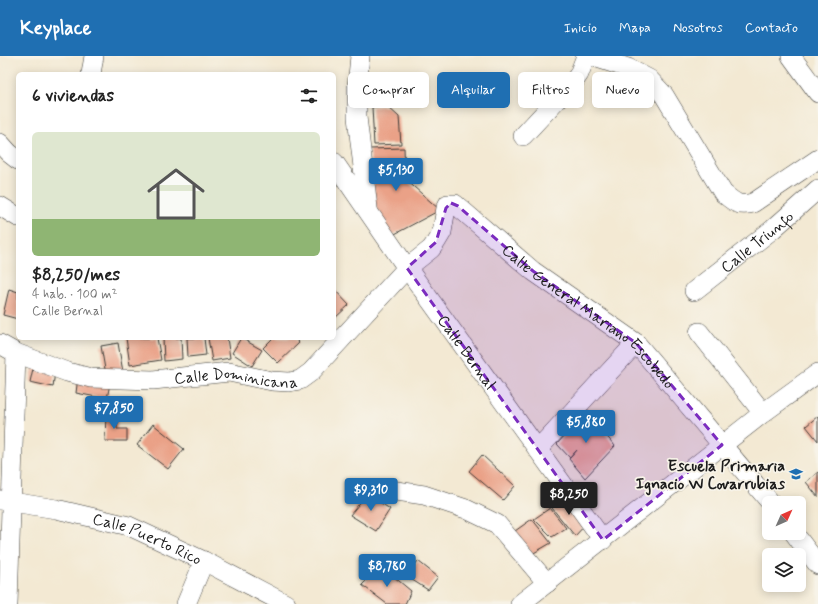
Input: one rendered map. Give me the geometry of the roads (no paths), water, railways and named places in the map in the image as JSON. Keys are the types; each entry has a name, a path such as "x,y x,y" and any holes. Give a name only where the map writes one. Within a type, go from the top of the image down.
{"street":[{"path":"91,72 94,56"},
{"path":"360,56 357,87 357,117 368,211"},
{"path":"523,136 575,80 586,56"},
{"path":"591,56 628,68 649,79 664,96 723,193 733,201 744,206 753,203 818,159"},
{"path":"791,56 818,93"},
{"path":"0,143 16,158"},
{"name":"Calle Bernal","path":"336,165 407,268 603,540"},
{"name":"Calle Triunfo","path":"694,291 773,229 818,189"},
{"name":"Calle General Mariano Escobedo","path":"407,268 436,242 442,232 446,208 448,204 455,204 533,271 636,343 765,496"},
{"path":"0,206 16,216"},
{"name":"Calle Dominicana","path":"8,348 67,372 91,378 153,380 229,372 272,381 289,382 300,380 310,372 407,268"},
{"path":"699,332 763,413"},
{"path":"538,450 636,343"},
{"path":"8,348 6,501 8,604"},
{"path":"520,604 763,413 818,373"},
{"path":"390,490 431,497 466,508 497,524 547,584"},
{"name":"Calle Puerto Rico","path":"6,501 56,509 129,526 204,561 286,604"},
{"path":"799,540 818,565"},
{"path":"186,604 204,561"}],"place":[{"name":"Escuela Primaria Ignacio W Covarrubias","path":"796,474"}]}
